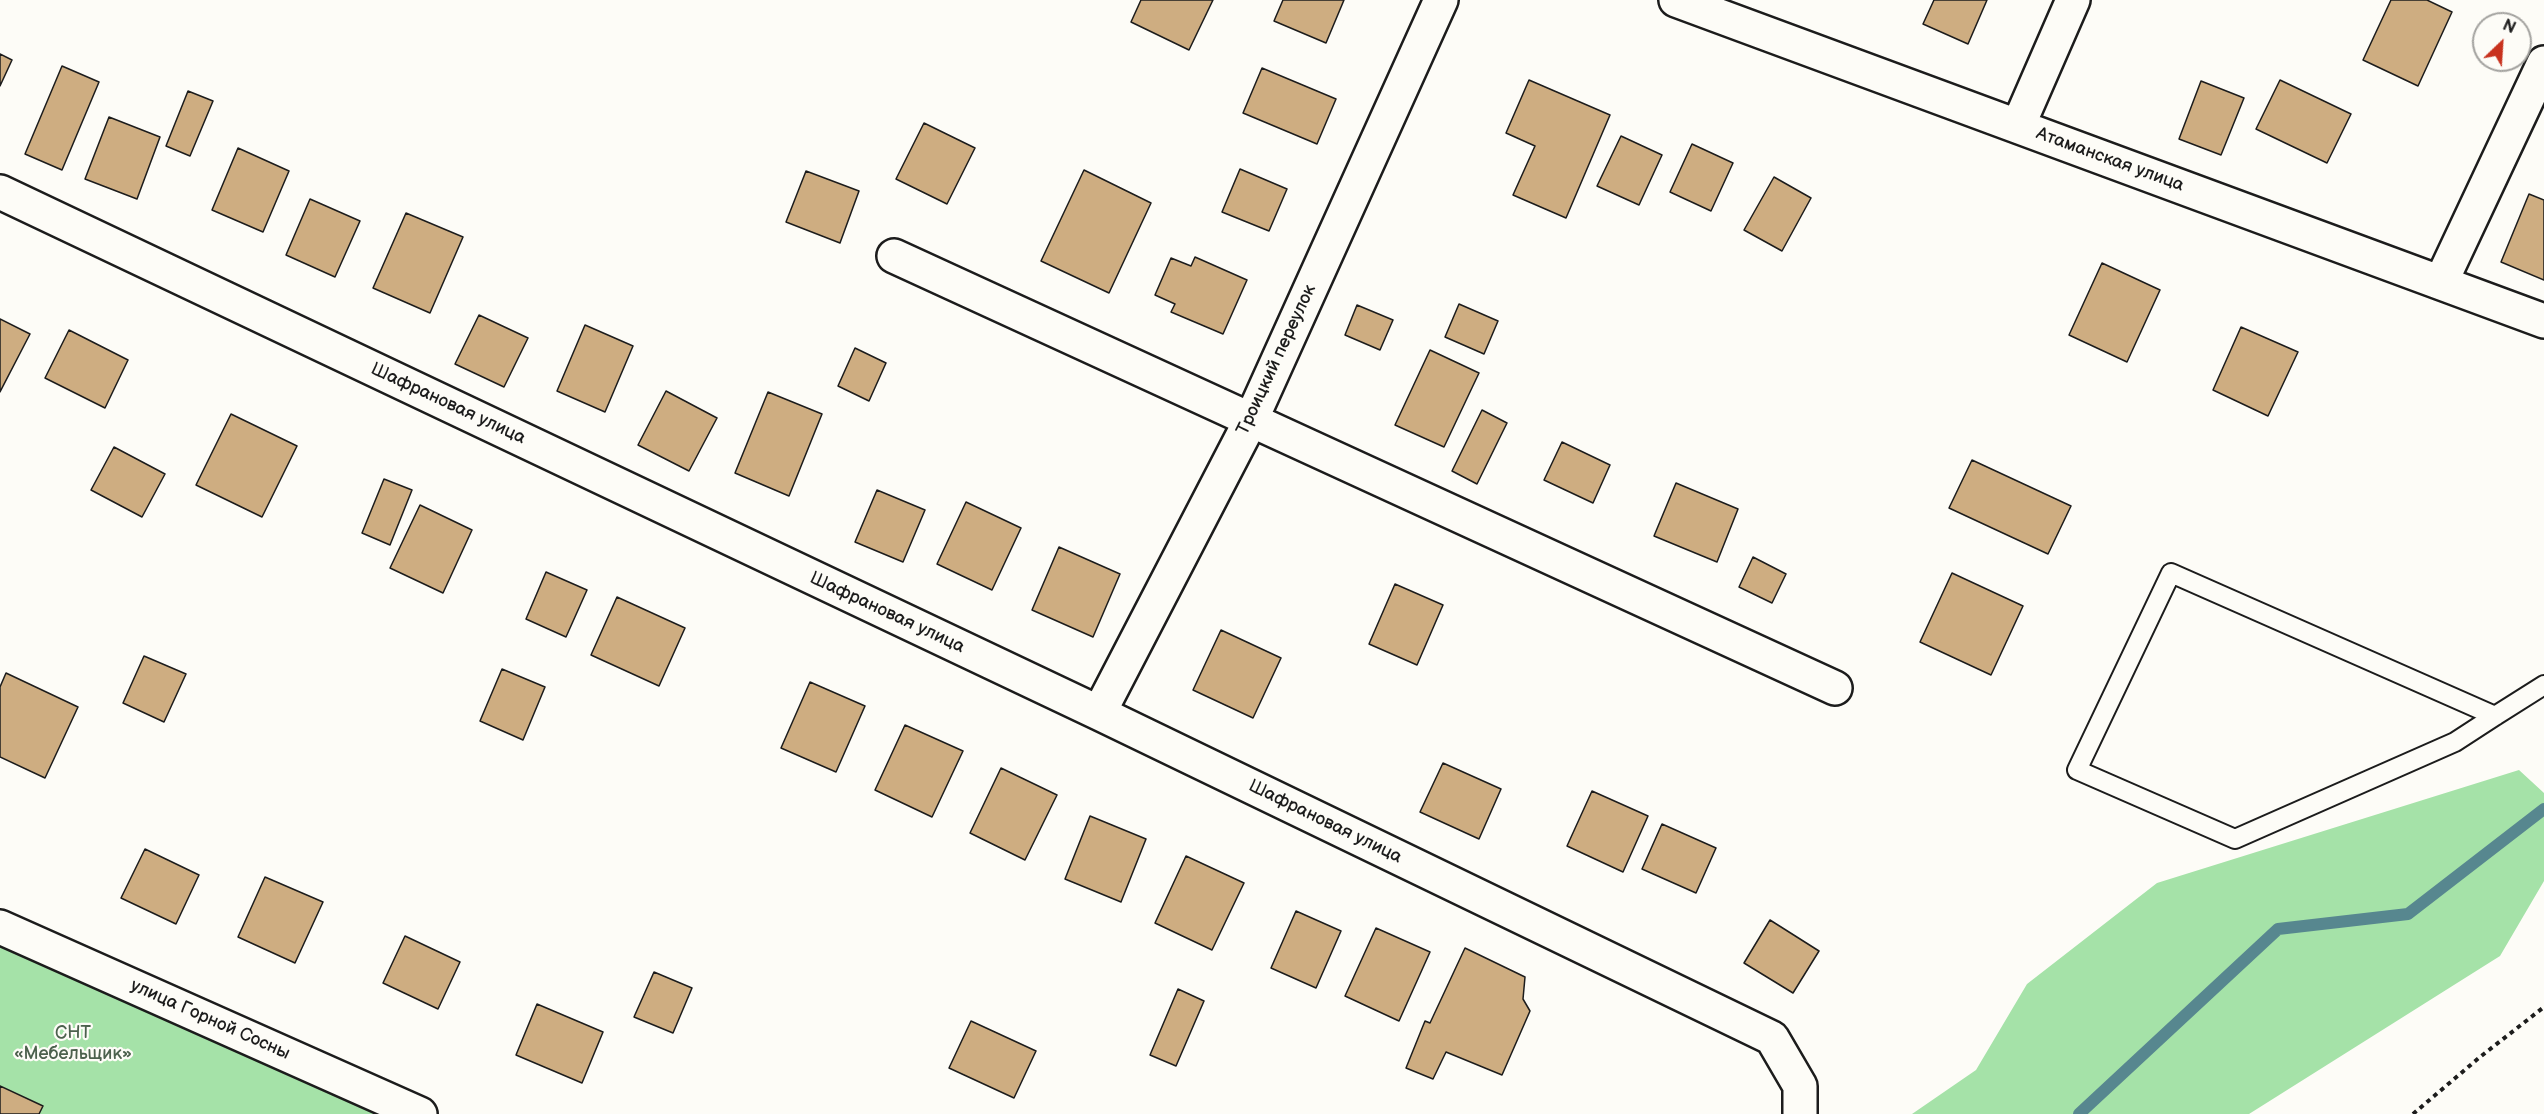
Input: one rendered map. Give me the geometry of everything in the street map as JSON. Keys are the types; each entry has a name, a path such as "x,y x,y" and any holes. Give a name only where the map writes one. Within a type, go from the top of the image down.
{"street":[{"name":"Троицкий переулок","path":"1099,713 1251,420 1441,0"},
{"name":"Атаманская улица","path":"1676,0 2544,321"},
{"path":"2018,126 2073,0"},
{"path":"2441,282 2544,63"},
{"name":"Шафрановая улица","path":"0,192 1099,713 1772,1038 1800,1086 1800,1114"},
{"path":"894,256 1835,688"},
{"name":"улица Горной Сосны","path":"0,927 420,1114"}],"lane":[{"path":"2495,716 2171,573 2077,770 2235,839 2455,742 2544,685"}],"path":[{"path":"2413,1114 2544,1007"}],"green space":[{"path":"2519,770 2544,793 2544,881 2500,956 2249,1114 1912,1114 1976,1070 2027,984 2157,883"},
{"name":"СНТ «Мебельщик»","path":"0,932 397,1114 0,1114"}],"building":[{"path":"1141,0 1213,0 1189,50 1131,22"},
{"path":"1283,0 1344,0 1326,43 1274,21"},
{"path":"1934,0 1987,0 1968,44 1923,24"},
{"path":"2391,0 2427,0 2452,12 2418,86 2363,60"},
{"path":"0,54 12,60 0,86"},
{"path":"62,66 99,82 62,170 25,154"},
{"path":"1262,68 1336,99 1317,144 1243,113"},
{"path":"1529,80 1610,115 1566,218 1513,195 1535,146 1506,133"},
{"path":"2280,80 2351,114 2327,163 2256,129"},
{"path":"2201,81 2244,98 2221,155 2179,139"},
{"path":"188,91 213,101 190,156 166,146"},
{"path":"109,117 160,137 137,199 85,179"},
{"path":"924,123 975,148 947,204 896,179"},
{"path":"1621,136 1662,155 1639,205 1597,186"},
{"path":"1692,144 1733,163 1711,211 1670,192"},
{"path":"238,148 289,171 263,232 212,210"},
{"path":"1240,169 1287,189 1269,231 1222,212"},
{"path":"1084,170 1151,203 1109,293 1041,261"},
{"path":"806,171 859,191 840,243 786,222"},
{"path":"1774,177 1811,198 1782,251 1744,230"},
{"path":"2529,194 2544,200 2544,280 2501,262"},
{"path":"310,199 360,221 335,277 286,255"},
{"path":"406,213 463,237 430,313 373,288"},
{"path":"1195,257 1247,280 1223,334 1171,312 1175,304 1155,295 1171,258 1191,266"},
{"path":"2102,263 2160,290 2127,362 2069,335"},
{"path":"1459,304 1498,321 1484,354 1445,337"},
{"path":"1357,305 1393,320 1380,350 1345,335"},
{"path":"479,315 528,338 504,387 455,364"},
{"path":"0,319 30,334 0,392"},
{"path":"585,325 633,346 605,412 557,391"},
{"path":"2241,327 2298,352 2268,416 2213,390"},
{"path":"69,330 128,360 105,408 45,378"},
{"path":"855,348 886,363 869,401 838,386"},
{"path":"1430,350 1479,373 1444,447 1395,425"},
{"path":"666,391 717,418 689,471 638,445"},
{"path":"768,392 822,414 789,496 735,473"},
{"path":"1482,410 1507,423 1477,484 1452,471"},
{"path":"231,414 297,446 262,517 196,485"},
{"path":"1562,442 1610,465 1593,503 1544,480"},
{"path":"114,447 165,474 142,517 91,490"},
{"path":"1972,460 2071,506 2048,554 1949,508"},
{"path":"384,479 412,490 390,545 362,533"},
{"path":"1676,483 1738,509 1717,562 1654,536"},
{"path":"877,490 925,510 903,562 855,542"},
{"path":"966,502 1021,528 992,590 937,564"},
{"path":"420,505 472,530 443,593 390,568"},
{"path":"1059,547 1120,574 1093,637 1032,610"},
{"path":"1753,557 1786,574 1772,603 1739,587"},
{"path":"546,572 587,590 566,637 526,619"},
{"path":"1952,573 2023,606 1991,675 1920,642"},
{"path":"1395,584 1443,605 1417,665 1369,644"},
{"path":"617,597 685,628 659,686 591,655"},
{"path":"1221,630 1281,658 1253,718 1193,690"},
{"path":"144,656 186,674 164,722 123,703"},
{"path":"502,669 545,687 523,740 480,721"},
{"path":"6,673 78,707 45,778 0,757 0,687"},
{"path":"810,682 865,706 836,772 781,748"},
{"path":"905,725 963,751 932,817 875,790"},
{"path":"1443,763 1501,789 1479,839 1420,812"},
{"path":"1001,768 1057,795 1025,860 970,833"},
{"path":"1592,791 1648,816 1623,872 1567,846"},
{"path":"1090,816 1146,839 1121,902 1065,879"},
{"path":"1662,824 1716,848 1696,893 1642,869"},
{"path":"145,849 199,875 176,924 121,898"},
{"path":"1186,856 1244,883 1212,950 1155,923"},
{"path":"265,877 323,902 295,963 238,937"},
{"path":"1296,911 1341,931 1316,988 1271,968"},
{"path":"1770,920 1819,951 1793,993 1744,963"},
{"path":"1376,928 1430,952 1399,1021 1345,996"},
{"path":"405,936 460,962 438,1009 383,983"},
{"path":"1465,948 1525,977 1523,999 1530,1011 1502,1075 1446,1052 1433,1079 1406,1068 1425,1021 1430,1023"},
{"path":"654,972 692,988 673,1033 634,1017"},
{"path":"1178,989 1204,1001 1176,1066 1150,1055"},
{"path":"537,1004 603,1032 582,1083 516,1055"},
{"path":"971,1021 1036,1051 1014,1098 949,1068"},
{"path":"0,1086 43,1106 39,1114 0,1114"}],"waterway":[{"path":"2079,1114 2278,929 2408,914 2544,809"}]}
